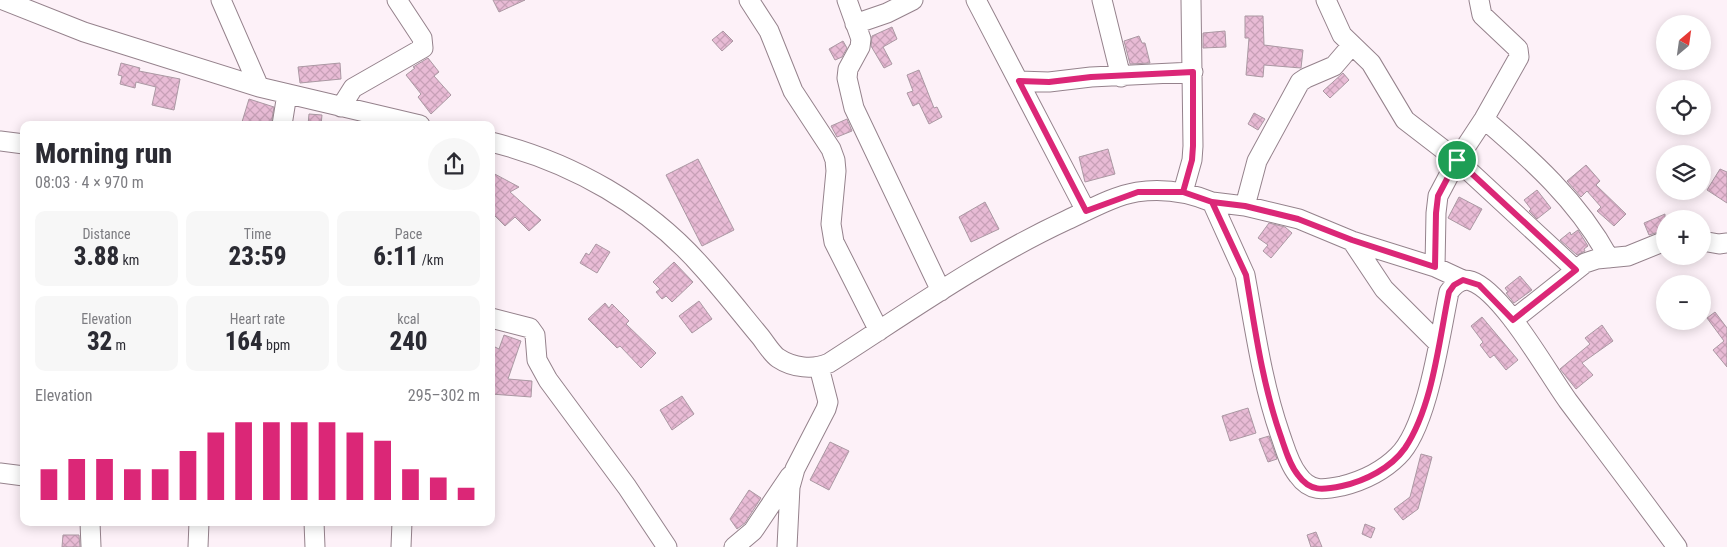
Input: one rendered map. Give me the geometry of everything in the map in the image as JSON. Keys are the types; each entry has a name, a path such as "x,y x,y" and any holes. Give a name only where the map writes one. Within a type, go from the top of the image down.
{"street":[{"path":"3,0 84,32 259,87 399,121"},
{"path":"221,0 259,87"},
{"path":"341,107 353,88 423,48 422,38 397,0"},
{"path":"749,0 769,31 793,90 831,149 836,171 831,224 834,242 879,331"},
{"path":"847,0 861,39 860,47 848,69 848,88 854,108 941,291"},
{"path":"856,24 887,13 913,0"},
{"path":"976,0 1086,211"},
{"path":"1102,0 1121,77"},
{"path":"1183,192 1192,160 1193,146 1191,0"},
{"path":"1326,0 1337,26 1352,45 1371,63 1405,120 1457,160 1576,270"},
{"path":"1435,267 1438,196 1457,160 1517,64 1520,53 1504,34 1482,15 1480,0"},
{"path":"1245,206 1257,161 1300,82 1334,66 1352,45"},
{"path":"1019,81 1049,82 1091,77 1193,72"},
{"path":"283,121 287,94"},
{"path":"1484,119 1540,168 1571,202 1595,233 1609,258"},
{"path":"0,141 20,144"},
{"path":"495,143 566,169 601,185 636,206 667,230 702,267 778,358 803,367 819,367 1020,242 1086,211 1138,192 1183,192 1212,202 1245,206 1298,219 1352,240 1435,267 1479,285 1513,320 1563,393 1677,547"},
{"path":"1212,202 1246,275 1267,396 1290,462 1305,484 1314,489 1325,490 1360,482 1397,457 1411,438 1424,406 1449,292 1454,285 1463,280"},
{"path":"1352,240 1384,289 1438,344"},
{"path":"1711,243 1727,243"},
{"path":"1513,320 1590,261 1633,255 1656,245"},
{"path":"495,319 530,328 535,335 538,360 548,380 627,487 667,547"},
{"path":"734,547 753,530 795,469 826,409 828,402 819,367"},
{"path":"787,547 790,487 795,469"},
{"path":"0,474 20,476"},
{"path":"90,526 91,547"},
{"path":"198,547 200,526"},
{"path":"314,526 315,547"},
{"path":"401,547 402,526"}],"building":[{"path":"493,0 525,0 499,12"},
{"path":"1245,16 1263,16 1264,45 1303,50 1301,68 1264,65 1263,77 1246,75 1249,38 1245,38"},
{"path":"892,27 897,39 883,47 892,64 884,68 871,46 872,36"},
{"path":"723,31 733,41 722,51 712,40"},
{"path":"1225,31 1226,47 1203,48 1203,33"},
{"path":"1139,36 1142,43 1145,43 1150,63 1130,64 1124,41"},
{"path":"843,41 847,48 842,57 835,60 829,49"},
{"path":"428,58 439,72 434,76 451,95 431,114 418,97 421,94 406,75 415,68 413,67"},
{"path":"121,63 140,68 139,71 180,79 174,110 152,105 156,87 136,82 135,88 120,84 122,76 118,75"},
{"path":"340,63 341,79 300,83 298,67"},
{"path":"919,70 934,108 937,107 942,117 929,124 919,103 913,106 907,93 913,91 907,75"},
{"path":"1343,73 1349,80 1330,98 1323,91"},
{"path":"249,99 274,107 272,121 242,121"},
{"path":"1254,113 1265,119 1258,130 1248,124"},
{"path":"309,114 322,115 321,121 308,121"},
{"path":"847,119 852,131 837,137 831,126"},
{"path":"1108,149 1115,174 1085,182 1079,157"},
{"path":"698,159 734,230 702,246 666,175"},
{"path":"1586,165 1600,181 1596,185 1626,214 1614,226 1597,211 1601,207 1587,191 1581,197 1567,181"},
{"path":"1720,169 1727,172 1727,203 1711,193 1711,184"},
{"path":"495,174 519,187 510,192 541,220 529,231 515,217 505,226 495,216"},
{"path":"1537,190 1551,208 1537,219 1529,211 1531,209 1524,200"},
{"path":"1459,197 1482,209 1470,230 1448,218"},
{"path":"985,202 999,229 971,242 959,217"},
{"path":"1656,218 1656,233 1649,235 1644,223"},
{"path":"1269,223 1285,227 1292,233 1271,258 1263,251 1268,245 1258,238"},
{"path":"1578,230 1588,246 1584,249 1585,251 1577,255 1560,240 1570,232 1571,235"},
{"path":"596,244 610,252 597,273 580,263 586,253 589,255"},
{"path":"674,262 693,282 672,302 666,296 662,299 656,292 660,289 653,282"},
{"path":"1520,276 1532,290 1514,303 1506,293 1508,292 1505,288"},
{"path":"699,301 712,319 692,333 679,316"},
{"path":"605,303 609,308 612,304 629,321 626,324 656,353 641,368 620,346 617,348 588,319"},
{"path":"1715,312 1727,328 1727,367 1713,350 1724,341 1711,323 1711,315"},
{"path":"1482,317 1518,360 1506,370 1494,355 1490,358 1480,345 1483,342 1471,326"},
{"path":"1602,325 1613,341 1582,363 1593,375 1576,389 1560,369 1590,344 1585,338"},
{"path":"504,335 521,341 508,379 532,381 531,397 495,394 495,347 499,349"},
{"path":"682,396 694,414 672,430 660,410"},
{"path":"1248,408 1256,433 1230,441 1222,416"},
{"path":"1269,436 1277,459 1268,462 1259,439"},
{"path":"830,442 849,451 829,490 810,480"},
{"path":"1421,454 1432,457 1418,509 1403,520 1394,509 1410,497"},
{"path":"749,490 761,498 745,523 737,529 730,519"},
{"path":"1365,524 1375,528 1371,538 1362,534"},
{"path":"1316,532 1322,547 1311,547 1307,535"},
{"path":"63,535 79,535 80,547 62,547"}],"route":[{"path":"1457,160 1438,196 1435,267 1411,261 1298,219 1245,206 1212,202 1183,192 1159,190 1138,192 1125,195 1086,211 1019,81 1060,82 1091,77 1143,76 1193,72 1192,160 1183,192 1198,196 1212,202 1239,256 1246,275 1267,396 1290,462 1305,484 1314,489 1325,490 1360,482 1397,457 1411,438 1430,388 1449,292 1454,285 1463,280 1479,285 1490,294 1513,320 1576,270 1522,217 1457,160"}]}
